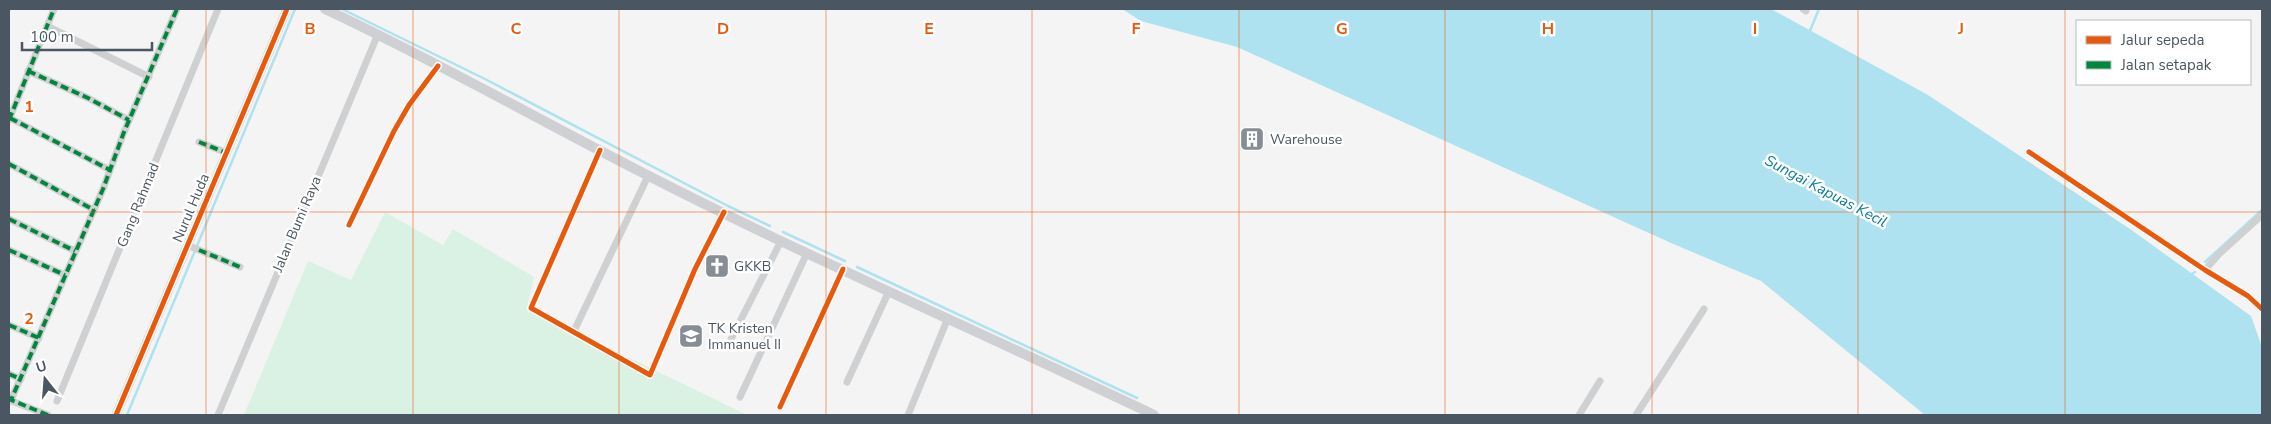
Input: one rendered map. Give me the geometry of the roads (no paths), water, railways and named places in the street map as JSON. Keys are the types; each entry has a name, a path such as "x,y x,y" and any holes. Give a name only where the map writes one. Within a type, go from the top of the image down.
{"main road":[{"path":"325,9 378,34 648,176 781,241 1154,415"}],"street":[{"path":"54,9 9,119 110,170"},
{"path":"48,415 10,400 21,380 94,210 177,9"},
{"name":"Gang Rahmad","path":"57,401 218,9"},
{"name":"Nurul Huda","path":"116,415 287,9"},
{"path":"47,26 149,77"},
{"name":"Jalan Bumi Raya","path":"218,415 378,34"},
{"path":"349,225 394,131 409,105 438,66"},
{"path":"28,72 88,98 130,120"},
{"path":"198,142 227,153"},
{"path":"600,150 530,308 650,374 695,269 724,212"},
{"path":"2029,152 2248,296 2262,309"},
{"path":"9,164 94,210"},
{"path":"574,331 648,176"},
{"path":"2206,270 2219,254 2262,215"},
{"path":"9,219 75,251"},
{"path":"731,340 781,241"},
{"path":"188,245 240,267"},
{"path":"9,250 65,275"},
{"path":"740,398 807,253"},
{"path":"780,408 844,269"},
{"path":"847,382 889,291"},
{"path":"1636,415 1704,310"},
{"path":"908,415 948,318"},
{"path":"9,325 39,338"},
{"path":"9,374 21,380"},
{"path":"1579,415 1600,381"}],"water":[{"name":"Sungai Kapuas Kecil","path":"1122,9 1771,9 1928,95 2130,229 2251,316 2262,347 2262,415 1925,415 1761,281 1671,243 1237,47 1141,21"}],"waterway":[{"path":"127,415 295,9"},
{"path":"342,9 485,79 770,226"},
{"path":"1809,33 1819,9"},
{"path":"2205,262 2262,210"},
{"path":"783,232 845,261"},
{"path":"857,267 1137,398"}],"place":[{"name":"Warehouse","path":"1252,139"},
{"name":"GKKB","path":"717,266"},
{"name":"TK Kristen Immanuel II","path":"691,336"}]}
